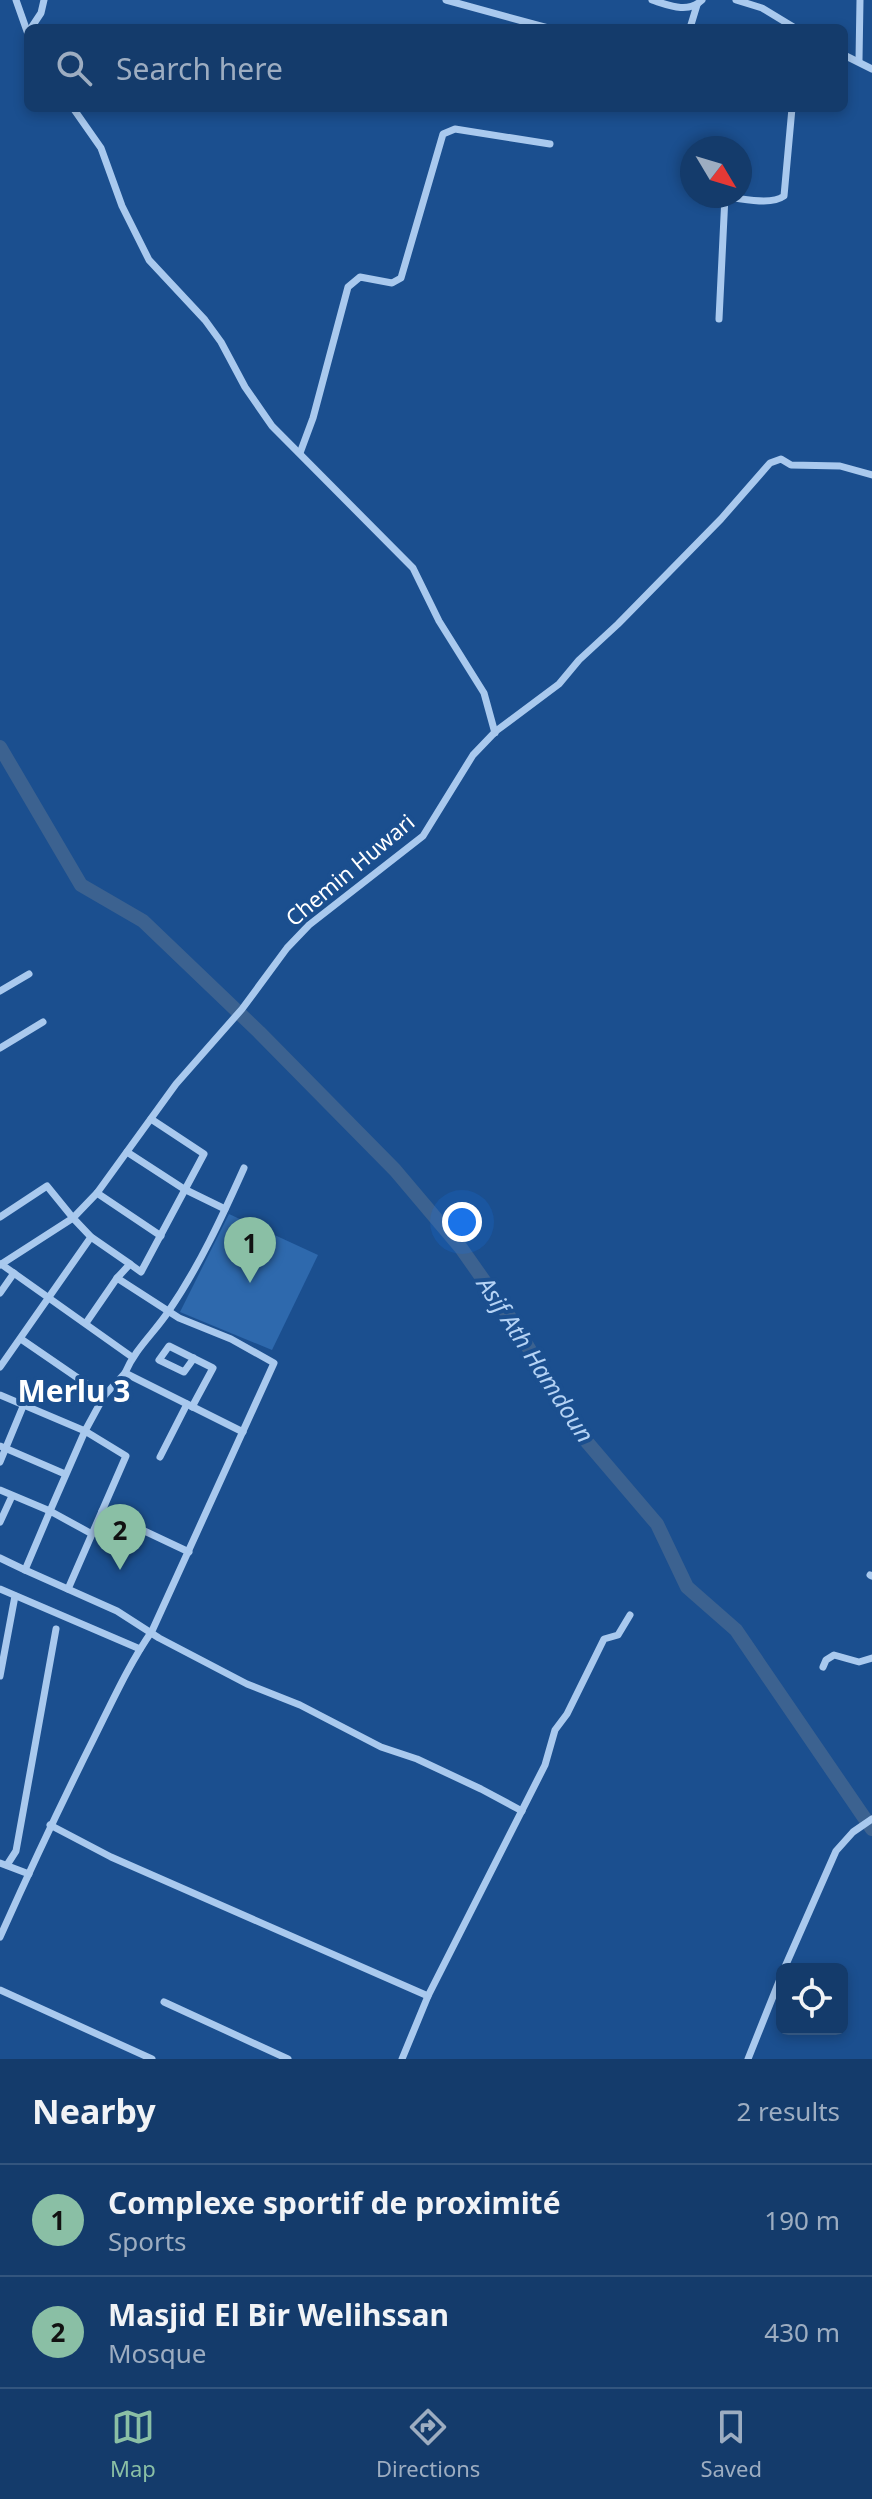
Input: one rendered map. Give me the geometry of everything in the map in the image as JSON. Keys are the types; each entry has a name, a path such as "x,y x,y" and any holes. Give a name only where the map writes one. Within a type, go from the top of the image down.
{"street":[{"path":"16,0 26,24"},
{"path":"34,24 44,0"},
{"path":"446,0 533,24"},
{"path":"652,0 675,7 699,3 691,24"},
{"path":"736,0 762,8 788,24"},
{"path":"859,60 860,0"},
{"path":"848,56 872,69"},
{"path":"76,112 101,148 122,206 149,260 205,320 221,342 257,407 413,568 439,621 484,693 495,733"},
{"path":"752,198 771,200 784,196 792,112"},
{"path":"300,453 313,418 348,287 360,277 392,283 401,278 443,134 455,129 550,144"},
{"path":"719,319 724,208"},
{"name":"Chemin Huwari","path":"1,1264 73,1218 97,1193 184,1075 242,1009 287,948 309,925 423,836 473,755 495,733 559,684 579,660 721,519 770,463 781,459 791,465 840,466 872,475"},
{"path":"0,991 29,974"},
{"path":"0,1048 43,1022"},
{"path":"0,1217 47,1186 91,1237 141,1272 204,1154 151,1119"},
{"path":"127,1152 184,1189 225,1209"},
{"path":"25,1570 65,1474 104,1396 125,1373 132,1357 168,1312 202,1256 244,1168"},
{"path":"97,1193 161,1236"},
{"path":"0,1367 91,1237"},
{"path":"1,1264 132,1357"},
{"path":"86,1323 130,1264"},
{"path":"0,1293 14,1273"},
{"path":"0,1937 50,1825 152,1631 274,1363 231,1339 168,1312 117,1278"},
{"path":"21,1339 104,1396"},
{"path":"160,1457 213,1368 194,1358 169,1346 159,1360 184,1372 194,1358"},
{"path":"125,1373 243,1432"},
{"path":"0,1395 85,1431 126,1456 68,1589"},
{"path":"0,1462 3,1448 24,1404"},
{"path":"3,1448 65,1474"},
{"path":"0,1490 50,1511 92,1534"},
{"path":"1,1517 12,1496"},
{"path":"102,1511 189,1552"},
{"path":"0,1558 117,1611 159,1638 247,1684 300,1705 395,1754 417,1759 522,1811"},
{"path":"0,1589 140,1649"},
{"path":"0,1676 15,1596"},
{"path":"402,2059 428,1996 545,1765 555,1730 567,1714 604,1639 618,1635 630,1615"},
{"path":"29,1874 3,1864 16,1851 56,1629"},
{"path":"823,1667 826,1660 834,1655 859,1662 872,1658"},
{"path":"787,1963 836,1851 853,1832 872,1819"},
{"path":"50,1825 124,1862 428,1996"},
{"path":"748,2059 776,1989"},
{"path":"0,1990 152,2059"},
{"path":"164,2002 288,2059"}],"shaded area":[{"path":"229,1214 318,1255 272,1350 180,1312"}],"waterway":[{"name":"Asif Ath Hamdoun","path":"0,747 81,885 143,921 259,1032 395,1170 461,1248 513,1322 581,1435 657,1524 687,1587 736,1630 872,1829"}],"place":[{"name":"Complexe sportif de proximité","path":"250,1283"},
{"name":"Masjid El Bir Welihssan","path":"120,1570"}],"district":[{"name":"Merlu 3","path":"74,1392"}]}
